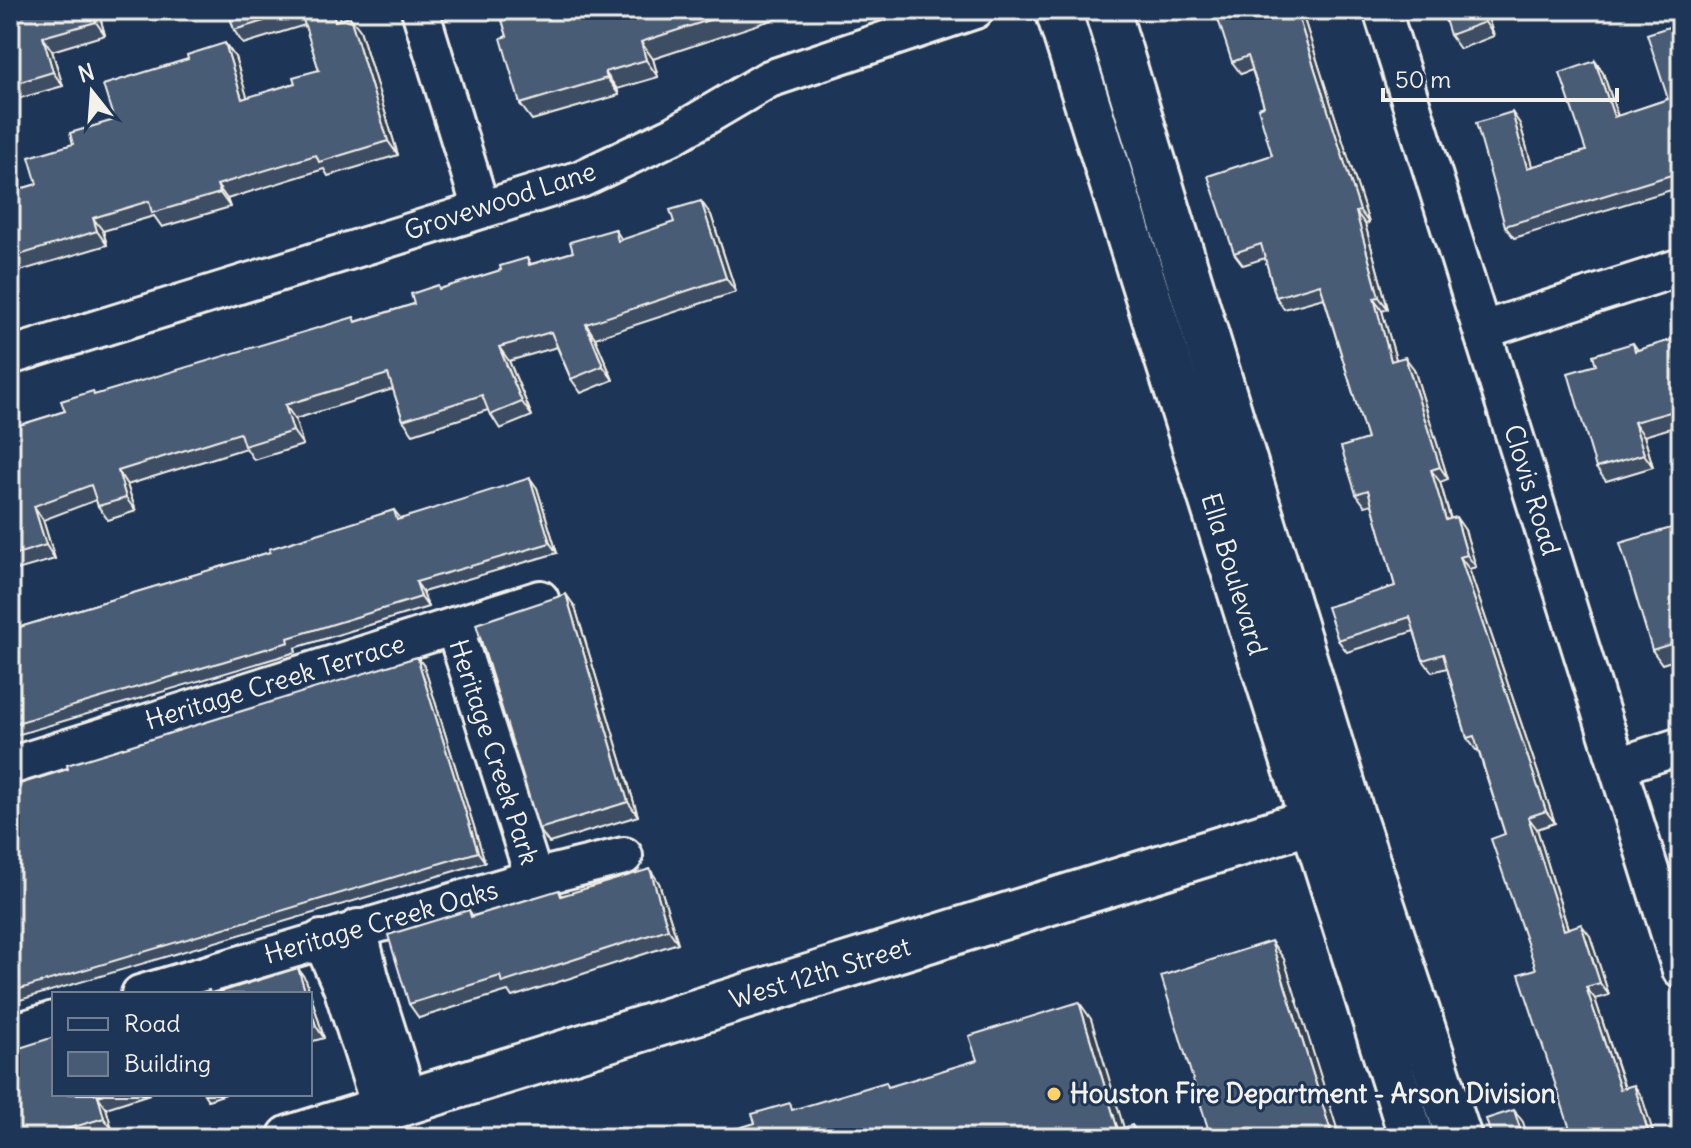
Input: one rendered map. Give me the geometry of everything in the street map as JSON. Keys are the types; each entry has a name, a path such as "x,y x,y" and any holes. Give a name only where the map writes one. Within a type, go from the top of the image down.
{"main road":[{"name":"Ella Boulevard","path":"1058,10 1330,815 1459,1138"},
{"name":"Ella Boulevard","path":"1107,10 1330,815 1412,1138"},
{"name":"West 12th Street","path":"290,1138 1330,815"}],"street":[{"path":"420,10 481,209"},
{"name":"Grovewood Lane","path":"10,356 581,179 674,135 769,79 975,10"},
{"name":"Clovis Road","path":"1382,10 1681,970"},
{"path":"1483,330 1681,267"},
{"name":"Heritage Creek Terrace","path":"10,766 540,599"},
{"name":"Heritage Creek Park","path":"454,626 534,878"},
{"path":"1618,766 1681,746"},
{"name":"Heritage Creek Oaks","path":"147,992 358,928 624,856"},
{"path":"358,928 395,1106"},
{"path":"321,939 395,1106"},
{"path":"10,1034 52,1021"}],"building":[{"path":"10,10 92,10 96,22 43,37 53,72 10,85"},
{"path":"228,10 300,10 234,30"},
{"path":"300,10 332,10 335,21 350,17 388,141 319,162 316,155 217,185 220,193 152,213 149,201 93,218 97,231 10,258 10,192 37,184 29,157 73,144 70,133 114,120 103,85 188,59 187,55 225,43 242,99 295,83 293,77 319,70"},
{"path":"499,10 740,10 641,42 646,60 605,72 607,78 520,104 501,38 507,36"},
{"path":"1215,10 1296,10 1360,211 1356,212 1379,297 1374,298 1391,361 1405,357 1440,467 1431,470 1446,520 1456,517 1467,555 1460,557 1546,811 1528,817 1564,930 1581,924 1600,983 1586,987 1620,1089 1634,1085 1650,1138 1540,1138 1570,1129 1519,974 1536,969 1491,839 1505,834 1474,736 1467,738 1443,654 1423,660 1410,617 1338,640 1327,607 1395,586 1368,490 1356,494 1341,447 1367,439 1320,284 1276,297 1261,244 1234,253 1208,176 1272,155 1258,108 1264,106 1248,56 1232,62"},
{"path":"1442,10 1480,10 1485,22 1450,35"},
{"path":"1681,23 1681,163 1678,164 1681,172 1505,226 1476,123 1512,112 1527,168 1586,151 1560,73 1595,61 1614,117 1668,99 1647,34"},
{"path":"701,201 726,278 586,324 603,366 571,379 551,332 499,347 522,402 490,415 482,395 403,420 388,374 285,405 293,431 244,446 240,433 118,471 126,498 98,506 91,485 34,506 46,545 10,556 10,428 65,411 61,401 93,391 94,395 354,317 356,322 414,304 411,294 501,270 500,266 527,258 529,265 573,252 570,242 615,229 618,241 674,222 670,210"},
{"path":"1681,337 1681,409 1634,422 1644,454 1596,468 1568,373 1596,365 1593,355 1633,343 1635,351"},
{"path":"530,478 550,543 416,582 421,597 288,638 289,642 10,725 10,630 270,552 269,549 394,510 397,520"},
{"path":"1678,526 1681,535 1681,641 1652,650 1620,543"},
{"path":"566,594 628,802 539,829 476,624"},
{"path":"417,657 478,852 10,992 10,787 68,769 67,765"},
{"path":"650,869 668,929 502,983 500,976 409,1004 388,935 469,910 471,917 559,890 561,896"},
{"path":"1271,941 1333,1138 1211,1138 1161,976"},
{"path":"298,968 305,992 220,992"},
{"path":"1079,1002 1118,1130 1132,1125 1136,1138 706,1138 755,1123 752,1114 790,1103 792,1110 886,1082 888,1087 977,1060 969,1036"},
{"path":"52,1038 52,1096 98,1096 104,1118 37,1138 10,1138 10,1051"},
{"path":"1514,1110 1523,1138 1492,1138 1486,1119"}],"place":[{"name":"Houston Fire Department - Arson Division","path":"1054,1094"}]}
